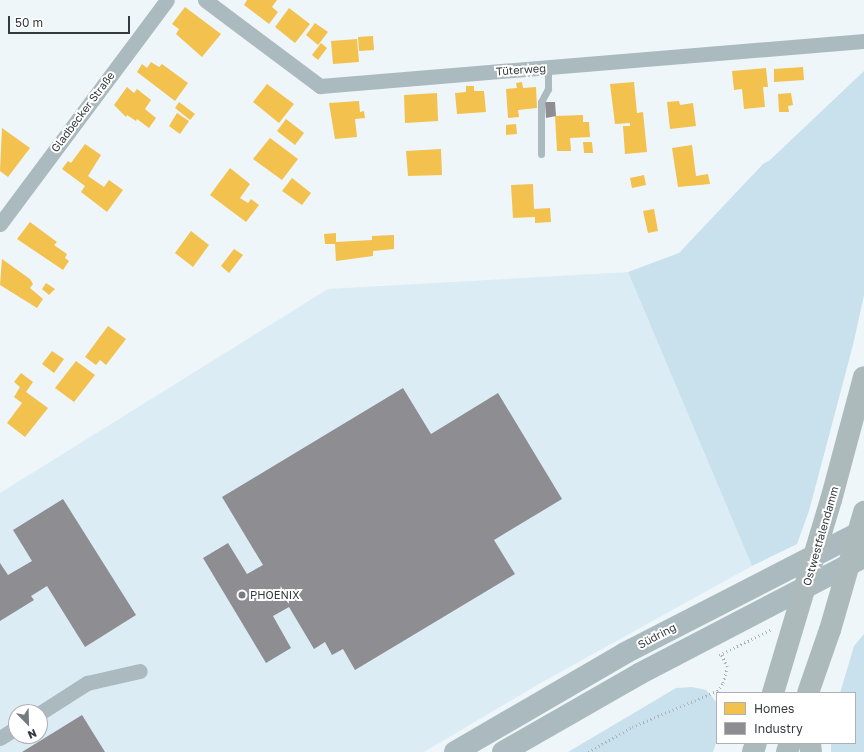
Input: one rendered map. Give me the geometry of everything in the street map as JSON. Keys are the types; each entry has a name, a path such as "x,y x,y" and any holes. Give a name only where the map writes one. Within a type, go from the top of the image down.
{"highway":[{"name":"Ostwestfalendamm","path":"773,692 787,652 832,500 864,378"},
{"path":"808,692 830,630 864,512"},
{"path":"819,692 830,630"}],"main road":[{"name":"Südring","path":"455,752 626,653 864,530"},
{"path":"503,752 638,674 864,557"}],"street":[{"name":"Gladbecker Straße","path":"0,224 167,0"},
{"name":"Tüterweg","path":"205,0 320,86 864,41"},
{"path":"48,708 86,683 140,672"}],"lane":[{"path":"541,154 541,102 548,89 548,68"}],"path":[{"path":"588,752 632,727 717,691 723,683 726,667 711,636"}],"shaded area":[{"path":"864,71 864,295 853,345 809,511 797,544 752,566 628,272 679,253 763,164 770,160"},
{"path":"628,272 752,566 537,685 424,752 0,752 0,493 328,289"},
{"path":"864,634 864,752 831,752 831,744 856,744 856,692 840,692 854,646"},
{"path":"692,687 706,690 716,702 716,743 713,752 568,752 676,688"}],"building: Homes":[{"path":"247,0 277,0 272,7 278,12 269,24 244,5"},
{"path":"185,7 221,34 202,57 176,34 179,29 172,24"},
{"path":"289,8 310,24 295,43 275,27"},
{"path":"315,23 328,32 318,45 306,35"},
{"path":"373,36 374,50 359,51 358,37"},
{"path":"357,39 359,62 333,64 331,41"},
{"path":"321,43 327,48 318,60 312,55"},
{"path":"151,62 159,67 162,64 188,83 175,101 137,72 142,64 147,68"},
{"path":"803,67 804,80 774,82 774,69"},
{"path":"766,68 768,87 763,87 765,107 744,109 742,89 734,90 732,71"},
{"path":"522,82 523,88 536,87 537,108 518,110 519,117 508,118 506,89 517,88 516,83"},
{"path":"634,82 637,113 643,112 647,152 625,154 623,126 630,126 630,123 615,124 610,84"},
{"path":"267,84 294,104 279,123 253,102"},
{"path":"466,86 474,86 474,91 484,91 486,112 457,114 455,93 466,92"},
{"path":"127,87 134,93 137,89 151,100 145,109 156,118 149,128 137,119 136,121 127,115 126,117 114,105"},
{"path":"437,93 438,121 405,123 404,95"},
{"path":"791,93 793,105 788,106 789,112 779,112 778,94"},
{"path":"359,101 360,112 364,111 365,118 355,119 357,137 335,139 329,103"},
{"path":"679,101 680,105 693,103 696,126 670,129 667,102"},
{"path":"179,102 195,114 190,120 175,108"},
{"path":"177,113 189,121 180,134 169,126"},
{"path":"583,115 583,122 589,122 590,137 570,138 571,151 557,151 555,116"},
{"path":"286,119 304,133 295,145 277,131"},
{"path":"516,124 517,134 506,135 506,125"},
{"path":"2,128 30,148 8,177 0,171"},
{"path":"270,138 298,159 282,180 253,159"},
{"path":"583,142 592,142 593,153 584,153"},
{"path":"85,144 101,155 88,176 104,187 109,180 123,190 107,212 81,192 85,186 62,169 68,161 71,163"},
{"path":"692,145 696,176 708,174 710,184 678,187 672,148"},
{"path":"441,149 442,175 408,176 406,151"},
{"path":"230,168 250,184 240,198 248,203 251,199 259,205 246,222 210,195"},
{"path":"644,175 646,185 632,188 630,178"},
{"path":"292,178 311,193 302,205 282,191"},
{"path":"533,184 534,209 550,208 551,222 535,223 535,217 513,218 511,185"},
{"path":"654,209 658,231 648,233 643,211"},
{"path":"30,222 57,242 54,245 67,254 65,258 69,261 63,270 17,239"},
{"path":"191,231 209,245 193,267 175,253"},
{"path":"336,233 336,242 372,240 372,236 394,235 394,249 373,251 373,256 336,261 335,244 325,244 324,234"},
{"path":"234,249 243,255 229,273 221,266"},
{"path":"2,259 30,279 33,284 30,288 43,299 37,308 0,285"},
{"path":"46,283 55,289 49,295 42,289"},
{"path":"108,326 126,339 106,365 100,360 96,365 85,357"},
{"path":"52,351 64,359 54,373 42,364"},
{"path":"76,361 95,375 74,402 55,388"},
{"path":"21,373 33,382 26,392 48,408 25,437 7,423 22,403 14,397 20,387 14,382"}],"building: Industry":[{"path":"545,102 555,102 556,116 546,118"},
{"path":"403,388 431,434 498,393 562,499 494,540 515,574 355,670 343,649 332,655 325,642 314,649 289,607 273,616 291,648 266,663 203,558 228,543 247,574 263,565 222,497"},
{"path":"63,499 136,615 85,647 47,586 31,596 34,600 0,621 0,563 8,575 32,561 13,530"},
{"path":"82,715 105,752 22,752 35,744 48,744 48,736"}],"place":[{"name":"PHOENIX","path":"242,595"}]}
